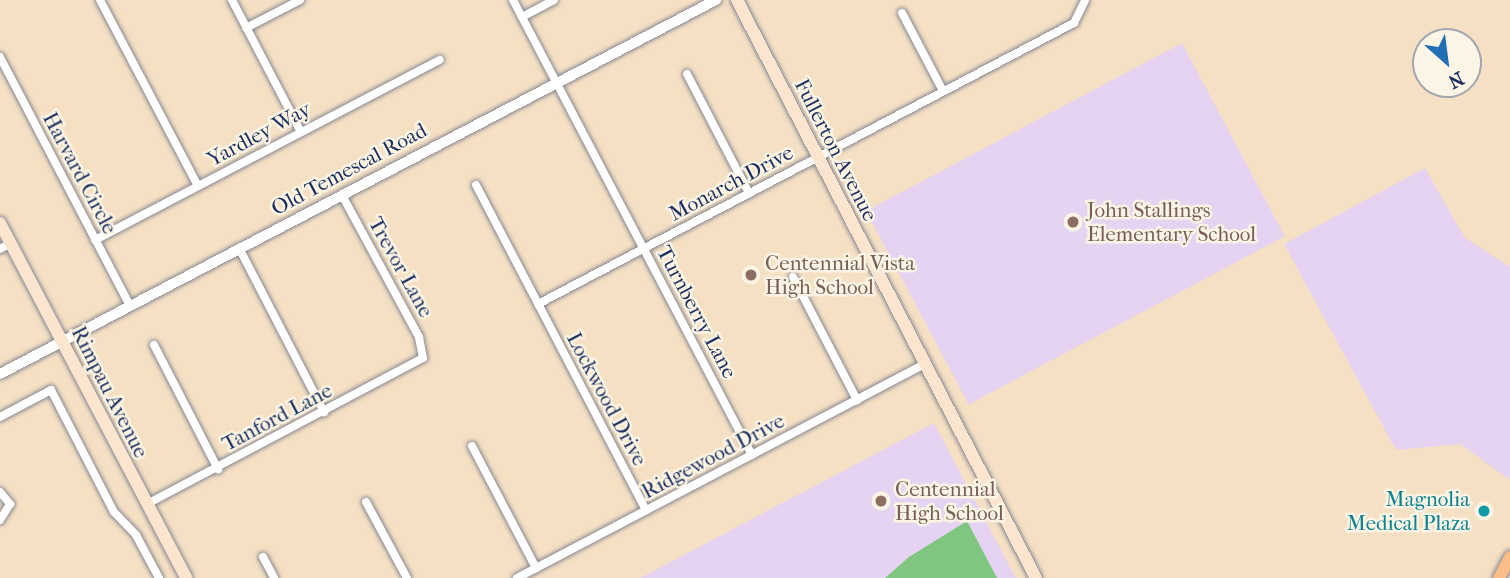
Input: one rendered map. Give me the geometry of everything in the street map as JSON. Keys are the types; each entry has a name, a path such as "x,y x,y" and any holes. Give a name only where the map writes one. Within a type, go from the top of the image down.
{"main road":[{"name":"Fullerton Avenue","path":"737,0 1036,578"},
{"name":"Rimpau Avenue","path":"0,223 5,246 62,342 186,578"},
{"path":"1499,578 1510,557"}],"street":[{"path":"100,0 198,186"},
{"path":"232,0 301,132"},
{"path":"247,28 300,0"},
{"name":"Turnberry Lane","path":"513,0 752,455"},
{"path":"522,17 554,0"},
{"name":"Old Temescal Road","path":"0,374 716,0"},
{"name":"Monarch Drive","path":"538,304 1074,23 1085,5"},
{"path":"902,13 943,91"},
{"name":"Harvard Circle","path":"0,57 130,306"},
{"name":"Yardley Way","path":"95,240 440,60"},
{"path":"687,74 749,193"},
{"name":"Lockwood Drive","path":"476,185 646,510"},
{"name":"Trevor Lane","path":"342,195 419,337 423,358"},
{"path":"239,248 324,412"},
{"path":"793,277 857,400"},
{"path":"154,345 218,468"},
{"name":"Tanford Lane","path":"147,504 423,358"},
{"name":"Ridgewood Drive","path":"517,578 925,364"},
{"path":"0,417 51,390 114,512 136,535 159,578"},
{"path":"472,446 536,568"},
{"path":"0,492 10,504 0,519"},
{"path":"366,502 407,578"},
{"path":"263,557 274,578"}],"shaded area":[{"name":"John Stallings Elementary School","path":"1182,43 1285,236 969,404 866,211"},
{"path":"1425,168 1465,238 1510,267 1510,480 1460,444 1396,450 1284,244"},
{"name":"Centennial High School","path":"934,423 1016,578 640,578"}],"green space":[{"path":"967,521 997,578 885,578 909,557"}],"place":[{"name":"John Stallings Elementary School","path":"1073,222"},
{"name":"Centennial Vista High School","path":"751,275"},
{"name":"Centennial High School","path":"881,501"},
{"name":"Magnolia Medical Plaza","path":"1484,511"}]}
